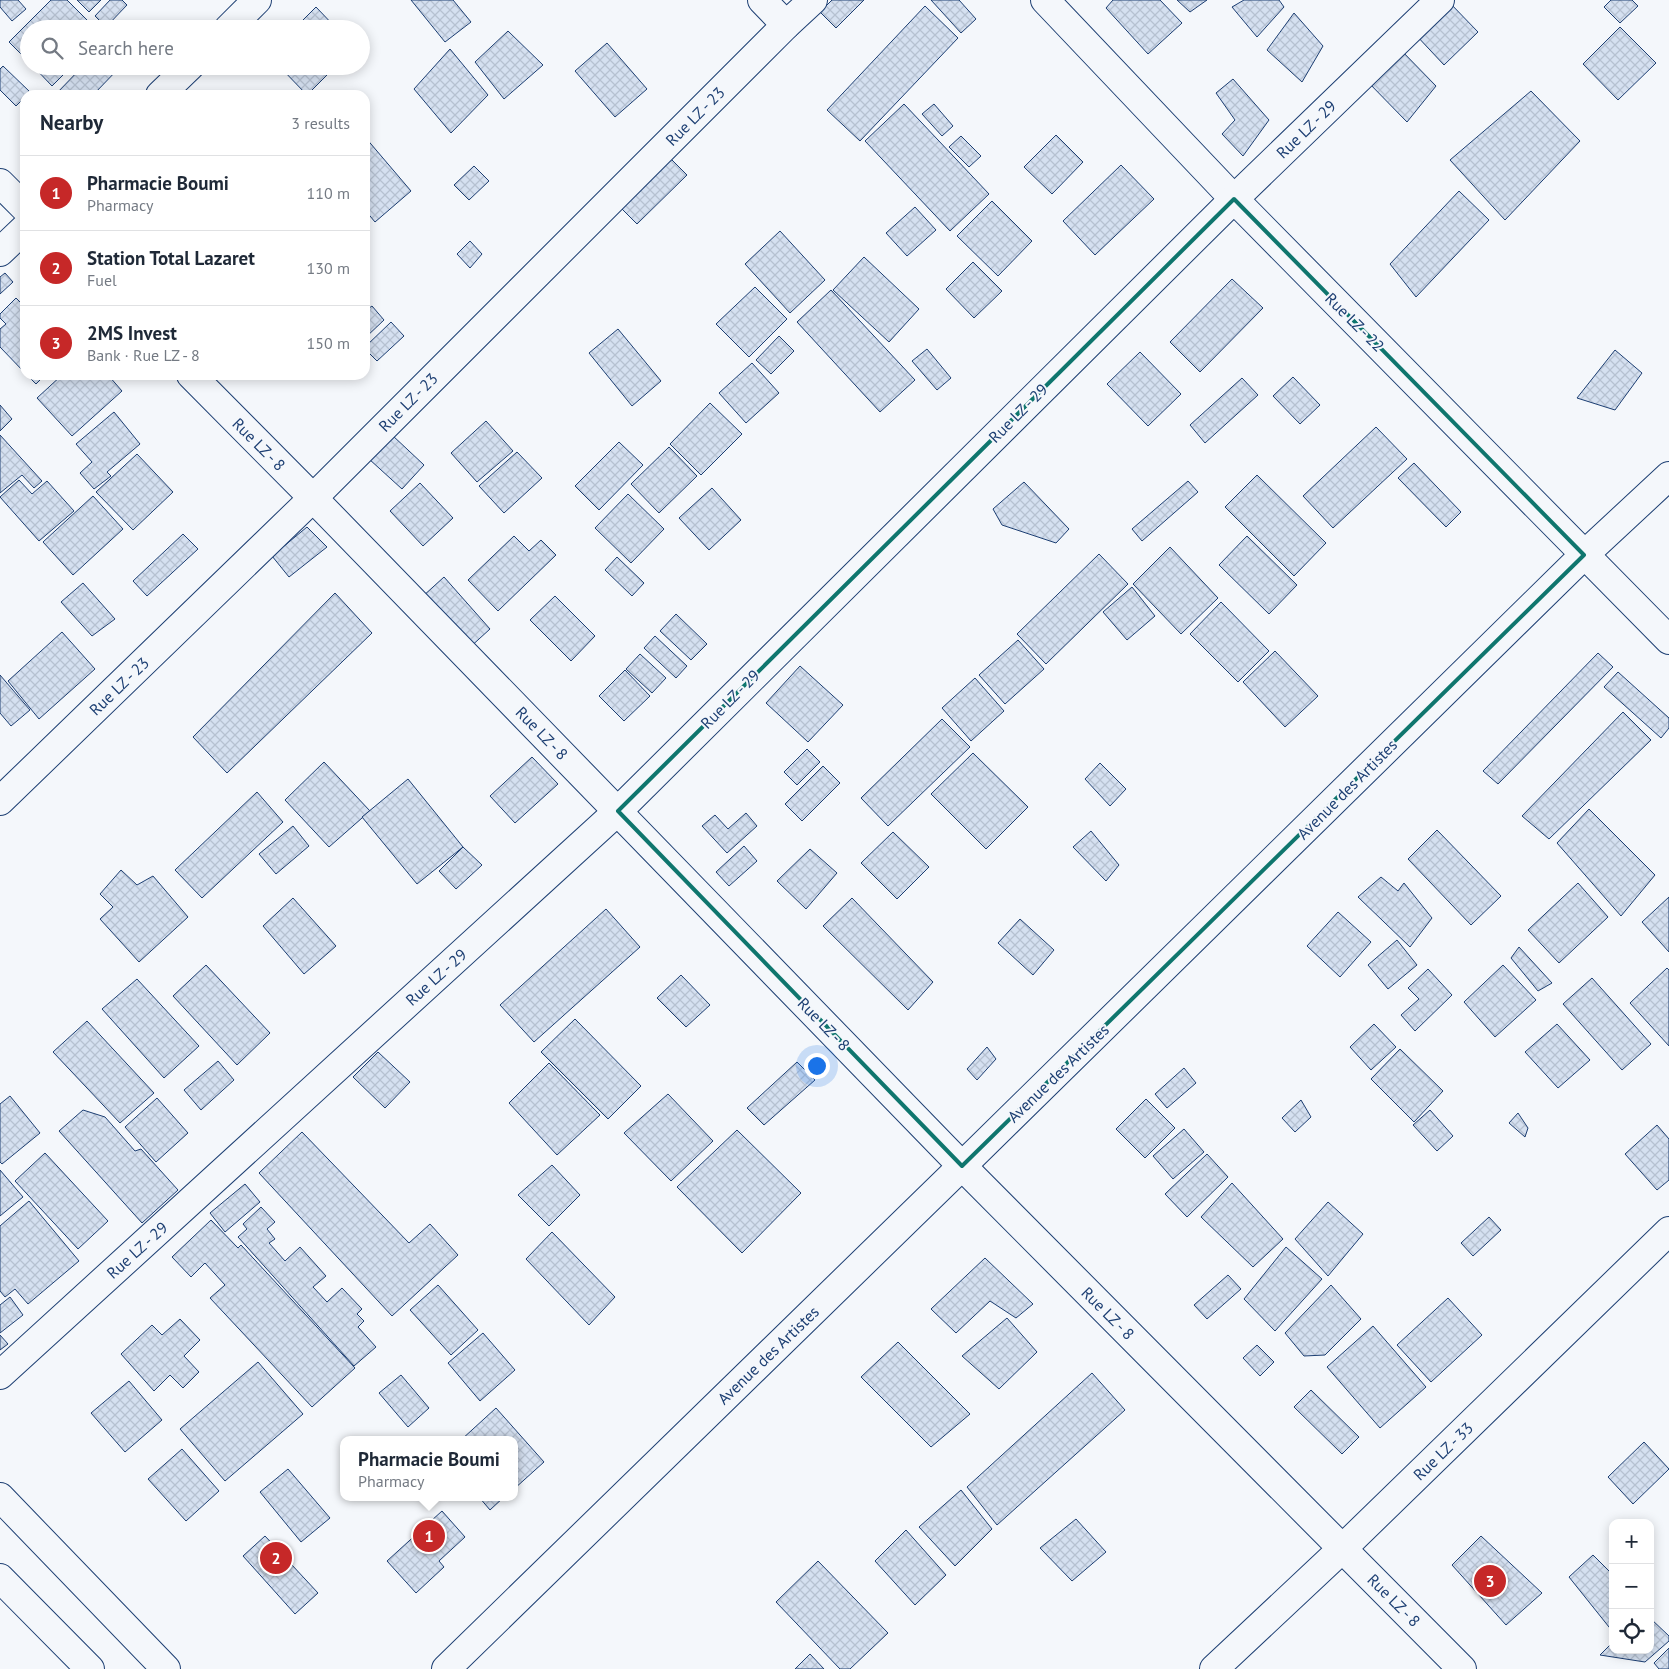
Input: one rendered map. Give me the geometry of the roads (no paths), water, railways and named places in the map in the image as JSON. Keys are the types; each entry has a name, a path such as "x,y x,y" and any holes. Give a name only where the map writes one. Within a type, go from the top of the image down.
{"street":[{"path":"237,20 257,0"},
{"path":"762,0 786,25"},
{"name":"Rue LZ - 23","path":"0,801 313,498 813,0"},
{"name":"Rue LZ - 22","path":"1045,0 1234,199 1669,640"},
{"name":"Rue LZ - 29","path":"0,1375 618,811 1234,199 1440,0"},
{"path":"165,90 181,75"},
{"path":"0,183 20,203"},
{"path":"0,252 20,233"},
{"name":"Rue LZ - 8","path":"196,380 962,1166 1462,1669"},
{"name":"Avenue des Artistes","path":"446,1669 962,1166 1584,555 1669,476"},
{"name":"Rue LZ - 33","path":"1214,1669 1343,1548 1669,1231"},
{"path":"0,1497 166,1669"},
{"path":"0,1578 90,1669"}],"place":[{"name":"Pharmacie Boumi","path":"429,1536"},
{"name":"Station Total Lazaret","path":"276,1558"},
{"name":"2MS Invest","path":"1490,1581"}]}
